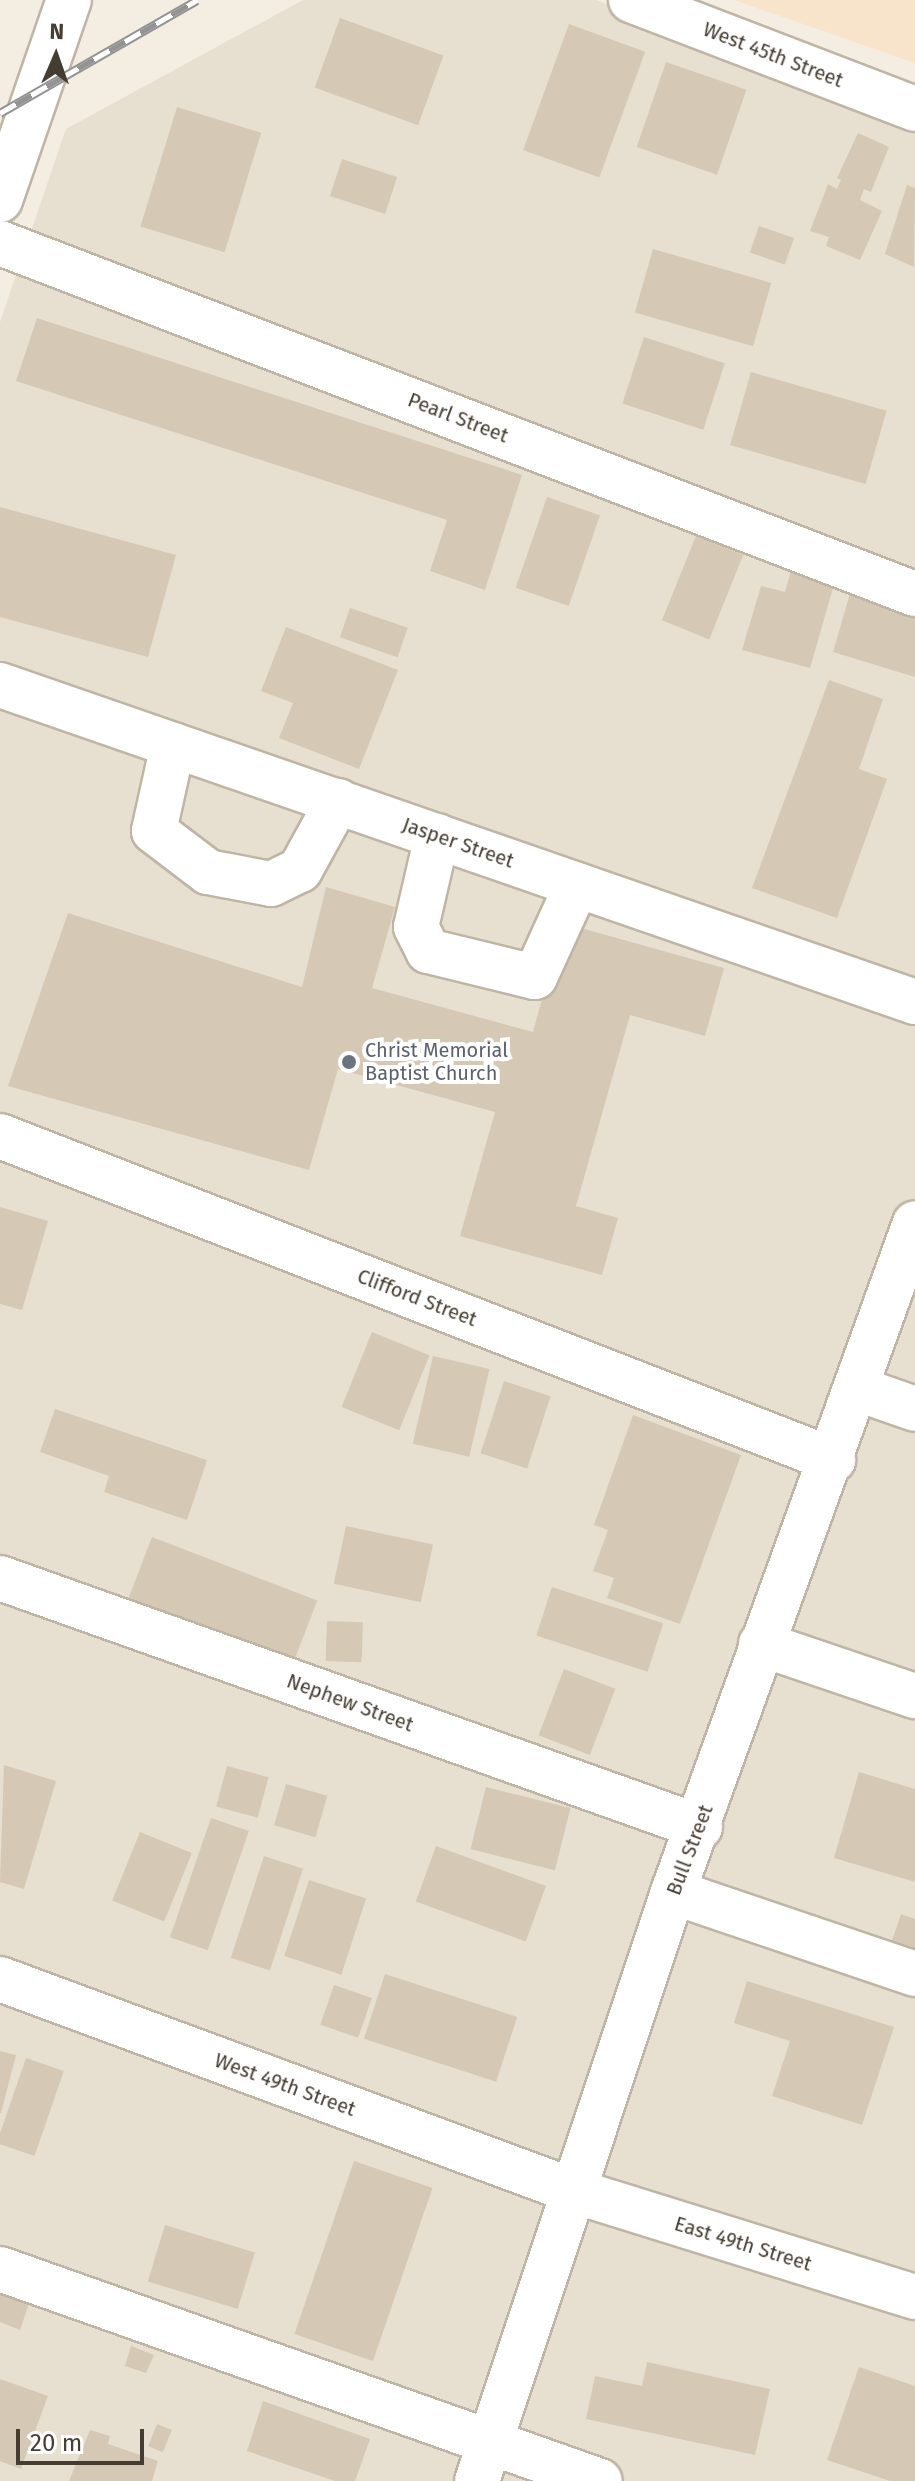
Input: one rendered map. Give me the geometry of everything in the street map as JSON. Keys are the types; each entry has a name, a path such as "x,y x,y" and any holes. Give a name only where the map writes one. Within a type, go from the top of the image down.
{"street":[{"path":"0,200 69,0"},
{"name":"West 45th Street","path":"631,0 915,109"},
{"name":"Pearl Street","path":"0,243 915,594"},
{"name":"Jasper Street","path":"0,685 915,1002"},
{"path":"173,745 154,831 208,872 271,884 300,870 338,801"},
{"path":"437,836 416,927 428,951 535,977 577,885"},
{"name":"Clifford Street","path":"0,1136 833,1460"},
{"name":"Bull Street","path":"483,2462 571,2190 673,1892 700,1827 761,1644 833,1460 915,1223"},
{"path":"858,1389 915,1409"},
{"name":"Nephew Street","path":"0,1578 700,1827"},
{"path":"761,1644 915,1696"},
{"path":"673,1892 915,1974"},
{"name":"West 49th Street","path":"0,1979 571,2190"},
{"name":"East 49th Street","path":"571,2190 915,2297"},
{"path":"0,2269 483,2462 600,2481"}],"shaded area":[{"path":"303,0 596,0 915,126 915,2481 0,2481 0,322 66,129"},
{"path":"734,0 915,0 915,63"}],"building":[{"path":"340,18 443,56 418,125 315,88"},
{"path":"569,24 645,52 599,178 523,150"},
{"path":"666,62 746,90 717,175 637,147"},
{"path":"177,107 261,133 225,252 140,227"},
{"path":"858,133 889,147 871,192 864,189 860,200 882,211 860,260 826,246 829,237 810,231 828,184 837,189 841,180 837,178"},
{"path":"342,159 397,177 385,214 330,196"},
{"path":"907,185 915,188 914,267 885,254"},
{"path":"759,226 794,238 785,265 750,252"},
{"path":"653,249 771,283 753,346 635,312"},
{"path":"37,318 522,475 485,590 430,571 447,520 16,381"},
{"path":"644,337 725,363 703,430 622,404"},
{"path":"751,372 887,411 866,484 730,445"},
{"path":"547,497 600,515 569,606 516,588"},
{"path":"0,507 176,555 148,657 0,617"},
{"path":"696,536 743,555 709,639 662,620"},
{"path":"792,568 835,581 810,668 742,650 761,586 785,592"},
{"path":"851,590 915,609 915,677 833,652"},
{"path":"350,608 408,628 398,657 340,637"},
{"path":"286,627 398,670 359,769 279,738 293,703 261,691"},
{"path":"829,680 883,699 859,769 887,779 837,918 752,888"},
{"path":"326,887 395,907 372,988 533,1032 563,923 724,968 705,1036 630,1015 576,1206 618,1218 602,1275 460,1236 495,1112 338,1069 309,1170 8,1086 68,913 302,987"},
{"path":"0,1207 48,1221 22,1310 0,1304"},
{"path":"372,1332 429,1355 399,1430 342,1407"},
{"path":"433,1356 490,1369 469,1457 413,1444"},
{"path":"504,1381 551,1396 527,1468 481,1453"},
{"path":"55,1409 207,1460 187,1520 104,1492 109,1476 40,1452"},
{"path":"633,1415 741,1455 680,1624 607,1598 614,1578 593,1571 608,1530 594,1525"},
{"path":"346,1526 433,1545 421,1602 334,1584"},
{"path":"152,1537 317,1600 294,1662 128,1599"},
{"path":"552,1587 663,1623 648,1672 536,1636"},
{"path":"327,1621 363,1622 362,1662 326,1661"},
{"path":"564,1669 615,1689 590,1755 539,1735"},
{"path":"4,1765 56,1781 24,1889 0,1882"},
{"path":"227,1766 269,1777 258,1818 216,1807"},
{"path":"859,1772 915,1789 915,1882 834,1858"},
{"path":"286,1784 327,1796 315,1837 274,1825"},
{"path":"486,1787 570,1808 555,1870 471,1849"},
{"path":"211,1818 249,1831 208,1950 170,1937"},
{"path":"140,1832 192,1853 164,1922 112,1901"},
{"path":"436,1846 546,1886 526,1941 416,1901"},
{"path":"264,1856 303,1869 270,1970 231,1958"},
{"path":"309,1880 366,1899 341,1975 284,1956"},
{"path":"901,1914 915,1919 915,1964 887,1955"},
{"path":"385,1974 517,2017 496,2082 364,2039"},
{"path":"747,1981 894,2027 862,2125 772,2096 790,2041 734,2023"},
{"path":"334,1985 372,1998 358,2038 320,2025"},
{"path":"0,2051 16,2055 1,2113 0,2113"},
{"path":"26,2058 64,2071 35,2156 0,2144 0,2134"},
{"path":"354,2161 432,2188 373,2361 294,2334"},
{"path":"165,2225 255,2252 238,2309 148,2281"},
{"path":"0,2280 33,2292 20,2330 0,2322"},
{"path":"131,2346 154,2355 146,2373 125,2366"},
{"path":"647,2362 770,2389 755,2455 586,2419 595,2376 642,2386"},
{"path":"859,2367 915,2386 915,2481 890,2481 827,2460"},
{"path":"0,2379 48,2396 21,2469 0,2461"},
{"path":"263,2401 370,2439 355,2481 335,2481 247,2451"},
{"path":"157,2424 172,2430 163,2452 148,2446"},
{"path":"90,2430 110,2436 108,2444 158,2461 152,2481 69,2481"}],"railway":[{"path":"0,113 197,0"}],"place":[{"name":"Christ Memorial Baptist Church","path":"349,1062"}]}
